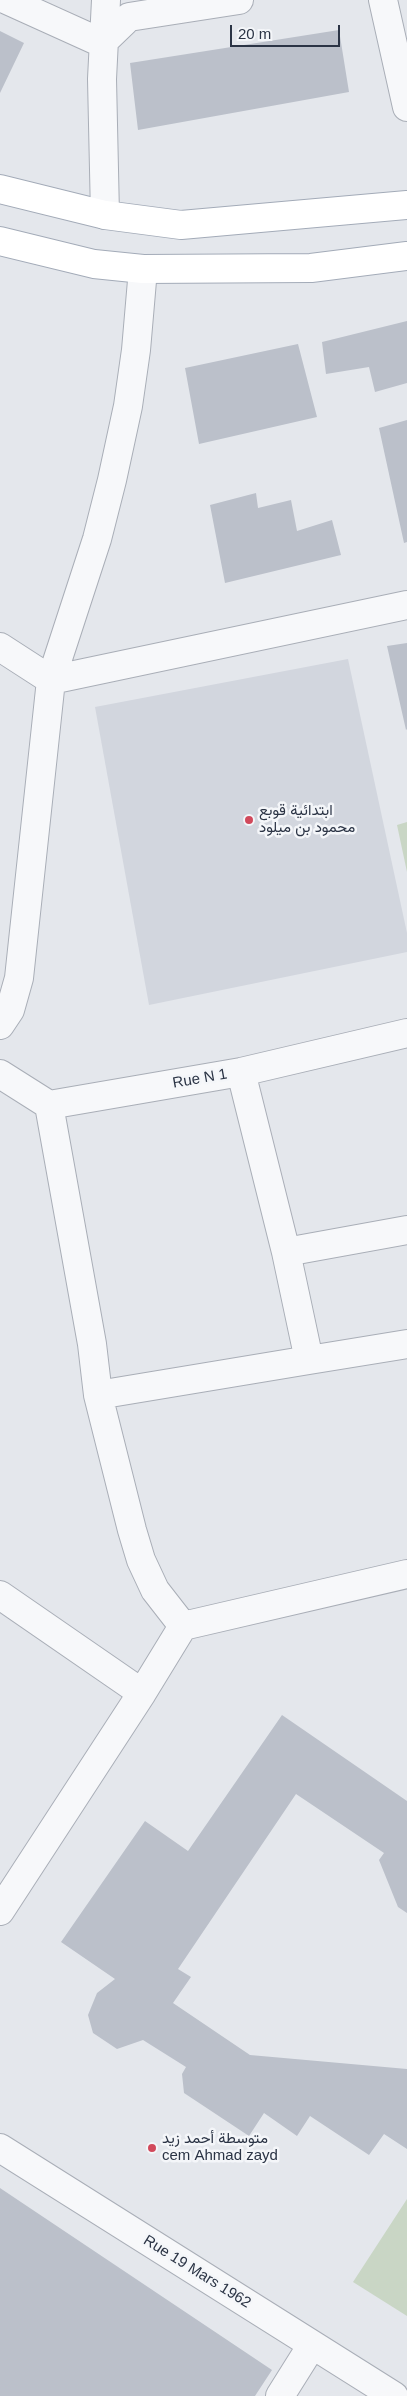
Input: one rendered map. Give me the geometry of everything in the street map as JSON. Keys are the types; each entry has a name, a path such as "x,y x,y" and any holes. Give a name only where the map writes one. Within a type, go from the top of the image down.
{"main road":[{"path":"0,189 105,215 181,225 407,205"},
{"path":"0,241 94,264 143,269 310,268 407,256"}],"street":[{"path":"7,0 102,43"},
{"path":"105,215 102,43 106,0"},
{"path":"102,43 123,8 239,0"},
{"path":"383,0 407,108"},
{"path":"0,1024 10,1010 20,978 51,680 97,539 112,480 128,406 136,350 143,269"},
{"path":"0,647 51,680 407,605"},
{"name":"Rue N 1","path":"49,1105 241,1072 407,1033"},
{"path":"241,1072 286,1252 309,1360"},
{"path":"0,1074 49,1105 92,1344 98,1395 141,1560 155,1590 183,1626"},
{"path":"286,1252 407,1230"},
{"path":"98,1395 407,1344"},
{"path":"0,1910 8,1882 142,1693 183,1626 407,1574"},
{"path":"0,1595 142,1693"},
{"name":"Rue 19 Mars 1962","path":"0,2148 394,2396"},
{"path":"280,2396 312,2345"}],"shaded area":[{"name":"ابتدائية قوبع محمود بن ميلود","path":"348,659 407,933 407,952 149,1005 95,707"}],"green space":[{"path":"407,822 407,872 397,825"},
{"path":"407,2199 407,2316 353,2282"}],"building":[{"path":"339,30 349,92 138,130 130,63"},
{"path":"0,31 24,43 0,93"},
{"path":"407,321 407,383 375,392 369,367 326,374 322,342"},
{"path":"298,344 317,417 199,444 185,368"},
{"path":"407,420 407,542 404,543 379,428"},
{"path":"256,493 258,508 291,500 297,531 332,520 341,555 225,583 210,505"},
{"path":"407,643 407,729 406,730 387,646"},
{"path":"282,1715 407,1801 407,1913 398,1907 379,1860 384,1853 296,1794 178,1969 191,1977 173,2003 250,2055 407,2069 407,2149 384,2134 369,2155 310,2116 297,2136 264,2113 249,2136 184,2093 182,2074 186,2067 143,2040 117,2049 93,2033 88,2015 97,1993 115,1979 61,1942 145,1821 188,1851"},
{"path":"0,2188 272,2370 255,2396 0,2396"}],"place":[{"name":"ابتدائية قوبع محمود بن ميلود","path":"249,820"},
{"name":"متوسطة أحمد زيد cem Ahmad zayd","path":"152,2148"}]}
